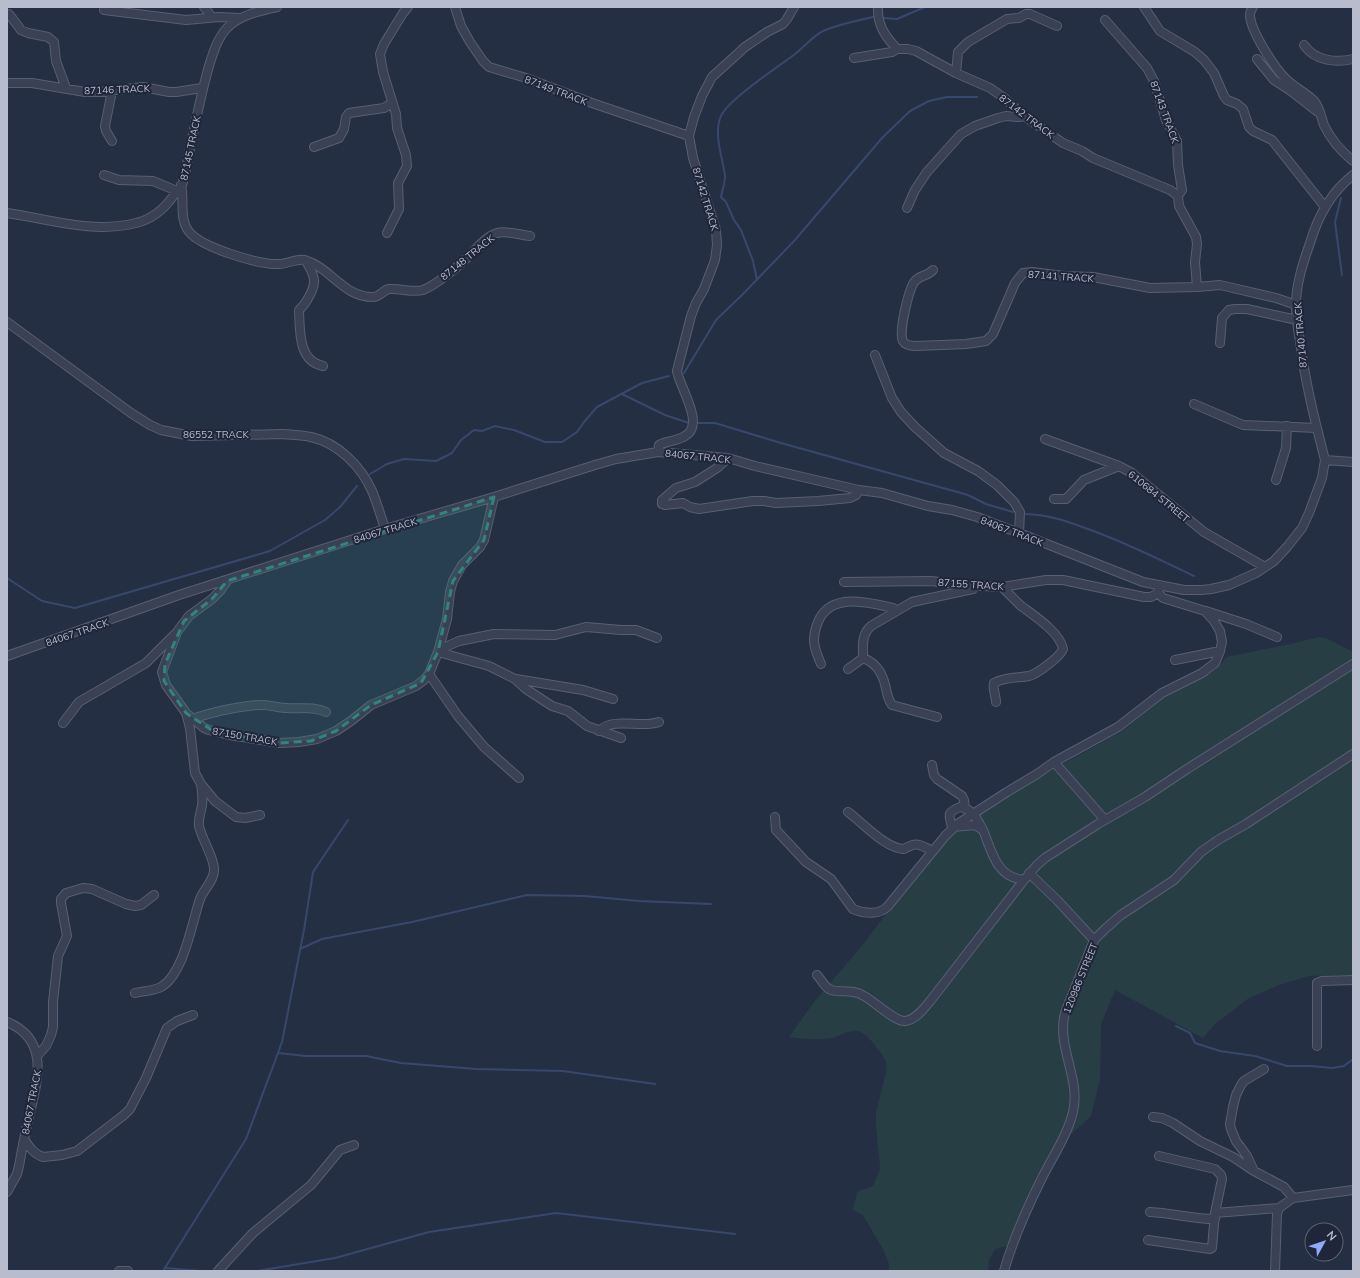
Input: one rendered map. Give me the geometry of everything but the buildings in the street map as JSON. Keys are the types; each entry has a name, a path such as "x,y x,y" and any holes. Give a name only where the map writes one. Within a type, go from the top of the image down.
{"street":[{"path":"204,7 212,17"},
{"name":"87145 TRACK","path":"7,212 57,223 87,227 121,226 137,223 160,211 179,188 202,88 213,51 219,39 228,28 240,18 277,7"},
{"path":"387,233 399,209 398,183 407,166 406,155 397,128 396,114 383,72 380,54 384,44 403,12 408,7"},
{"name":"87149 TRACK","path":"455,7 461,26 470,42 482,61 489,67 526,78 592,104 689,136"},
{"name":"87142 TRACK","path":"658,452 659,445 684,437 691,431 693,426 692,413 678,378 677,371 691,316 704,289 716,252 716,230 693,158 689,136 698,104 712,77 745,47 767,32 783,24 794,7"},
{"path":"854,58 892,52 897,49 883,32 879,22 878,7"},
{"path":"1144,7 1160,31 1195,52 1204,60 1214,73 1227,100 1243,109 1249,127 1253,131 1272,140 1325,207"},
{"path":"1253,7 1250,13 1252,25 1264,49 1285,79 1314,101 1328,132 1344,153 1353,161"},
{"path":"104,10 186,20 212,17 240,18"},
{"path":"9,14 21,30 48,37 54,42 56,61 66,88"},
{"path":"956,73 959,49 1007,19 1019,18 1026,14 1030,14 1057,26"},
{"name":"87143 TRACK","path":"1105,20 1147,68 1154,82 1166,120 1177,141 1178,165 1182,190 1178,196"},
{"path":"1304,45 1312,54 1318,57 1335,60 1353,59"},
{"name":"87142 TRACK","path":"897,49 916,51 956,73 990,88 1003,97 1024,116 1063,143 1082,151 1093,158 1170,190 1178,196"},
{"path":"1256,59 1274,80 1320,113"},
{"name":"87146 TRACK","path":"7,83 32,83 84,92 143,87 176,92 202,88"},
{"path":"112,90 105,126 106,131 112,141"},
{"path":"314,147 339,138 344,129 346,117 350,112 384,108 392,102"},
{"path":"907,208 915,190 927,172 961,134 990,120 1006,116 1024,116"},
{"path":"104,175 119,180 153,182 179,188 183,194 184,222 188,230 212,248 272,264 306,261 314,282 304,305 299,310 301,340 303,348 310,361 323,366"},
{"name":"87140 TRACK","path":"1325,460 1303,371 1296,305 1299,279 1314,231 1325,207 1341,184 1353,176"},
{"path":"1178,196 1179,206 1196,237 1197,244 1195,262 1197,287"},
{"name":"87148 TRACK","path":"306,261 317,266 345,288 353,292 373,297 390,289 422,290 460,265 484,241 495,233 530,236"},
{"name":"87141 TRACK","path":"933,270 915,281 909,293 901,337 903,342 909,345 966,344 986,341 993,334 1015,283 1023,273 1032,272 1064,276 1093,277 1150,288 1220,285 1269,296 1296,305"},
{"path":"1220,343 1222,318 1229,310 1247,309 1297,320"},
{"name":"86552 TRACK","path":"7,322 131,413 161,430 192,436 298,435 315,438 334,446 345,454 365,477 372,491 385,529"},
{"path":"875,355 892,398 901,412 944,453 978,471 997,485 1014,502 1020,512 1019,533"},
{"path":"1194,404 1243,425 1317,428"},
{"path":"1276,480 1286,448 1287,426"},
{"name":"610684 STREET","path":"1045,439 1119,466 1141,480 1204,532 1266,567"},
{"name":"84067 TRACK","path":"7,656 179,595 227,581 385,529 616,459 658,452 728,458 755,466 859,490 882,493 928,506 952,510 1019,533 1159,589 1211,589 1238,582 1256,573 1266,567 1287,547 1302,528 1316,496 1322,478 1325,460"},
{"path":"728,458 717,468 695,482 674,490 662,500 662,504 683,503 690,507 699,509 753,501 776,503 818,501 850,498 856,495 859,490"},
{"path":"1325,460 1353,462"},
{"path":"1054,499 1066,499 1084,480 1119,466"},
{"name":"87150 TRACK","path":"227,581 212,599 189,616 177,632 164,664 163,677 166,685 186,713 209,730 229,735 280,743 311,741 336,731 376,702 416,686 429,674 448,619 450,592 453,582 462,565 480,547 484,540 494,497"},
{"name":"87155 TRACK","path":"844,582 931,581 985,587 1002,587 1046,580 1063,580 1144,597 1151,597 1159,589"},
{"path":"863,658 862,644 866,632 871,626 912,602 985,587"},
{"path":"996,702 993,687 994,683 1009,678 1033,674 1056,658 1063,649 1060,641 1054,634 1019,604 1002,587"},
{"path":"1159,589 1163,598 1246,624 1277,637"},
{"path":"821,664 816,653 813,638 819,620 830,608 837,604 868,602 893,608 897,611"},
{"path":"775,817 776,830 806,862 831,879 853,909 870,912 882,911 886,909 954,827 1054,762 1118,727 1162,693 1202,673 1212,666 1217,660 1222,642 1220,631 1205,611"},
{"path":"438,651 459,641 494,634 554,635 586,627 636,630 657,638"},
{"path":"63,723 79,702 146,662 177,632"},
{"path":"438,651 482,664 515,679 583,690 613,699"},
{"path":"1175,660 1220,651"},
{"path":"848,669 863,658"},
{"path":"863,658 874,663 880,670 889,701 892,704 937,717"},
{"path":"817,975 829,989 834,991 856,992 878,1005 898,1020 910,1020 931,1000 1027,876 1045,858 1145,797 1353,664"},
{"path":"429,674 458,716 484,747 519,778"},
{"path":"515,679 526,689 552,706 568,711 587,726 621,738"},
{"path":"193,719 254,705 287,708 318,708 326,712"},
{"path":"186,713 190,728 195,773 201,784 215,801 236,817 246,818 260,815"},
{"path":"599,731 611,724 646,725 660,722"},
{"name":"120986 STREET","path":"1004,1271 1013,1240 1042,1177 1062,1141 1071,1120 1074,1086 1064,1048 1063,1021 1094,940 1121,915 1174,880 1201,852 1353,754"},
{"path":"1054,762 1105,820"},
{"path":"932,765 935,777 962,796 965,808"},
{"path":"135,993 160,988 168,981 182,958 203,890 214,872 214,865 204,842 199,823 202,804 201,784"},
{"path":"954,827 952,827 949,819 951,811 960,807 974,813 998,866 1013,877 1027,876 1057,900 1094,940"},
{"path":"848,812 892,846 904,849 910,845 916,844 933,852"},
{"path":"954,827 970,824 983,830"},
{"path":"37,1056 46,1046 52,1032 53,1002 58,956 67,936 61,899 70,890 84,887 126,904 137,906 141,905 154,895"},
{"path":"1316,1046 1317,983 1319,981 1353,980"},
{"path":"24,1139 33,1152 43,1157 71,1152 83,1147 127,1112 146,1078 167,1028 177,1021 193,1014"},
{"name":"84067 TRACK","path":"7,1022 17,1027 33,1046 37,1056 39,1072 17,1174 7,1192"},
{"path":"1254,1171 1247,1156 1236,1141 1230,1124 1236,1095 1241,1085 1244,1081 1264,1069"},
{"path":"1153,1117 1162,1118 1173,1123 1200,1141 1233,1157 1254,1171 1284,1187 1293,1198"},
{"path":"218,1271 253,1233 311,1185 340,1150 354,1145"},
{"path":"1148,1240 1210,1249 1213,1246 1215,1216 1222,1179 1221,1175 1215,1169 1159,1156"},
{"path":"1150,1212 1202,1219 1279,1208 1293,1198 1353,1190"},
{"path":"1275,1271 1277,1214 1279,1208"},
{"path":"119,1271 128,1271"}],"highlighted area":[{"path":"494,497 484,540 453,581 438,652 421,683 371,705 336,731 311,741 280,743 213,731 186,713 164,681 165,664 184,621 212,599 227,581"}],"shaded area":[{"path":"1319,637 1328,639 1353,652 1353,975 1308,976 1279,985 1249,998 1215,1024 1203,1038 1115,990 1101,1024 1100,1079 1091,1116 1053,1151 1007,1246 995,1249 989,1260 988,1271 889,1271 889,1264 884,1251 863,1215 853,1210 857,1192 873,1186 879,1172 880,1166 876,1112 886,1073 885,1060 878,1048 870,1039 858,1031 852,1031 827,1039 789,1037 814,1002 861,947 896,901 954,830 1057,767 1121,732 1163,698 1213,672 1227,657"}],"waterway":[{"path":"883,18 897,19 925,7"},
{"path":"757,280 753,261 741,230 734,220 726,202 721,197 725,176 718,138 721,116 743,92 795,54 819,33 841,25 873,17"},
{"path":"684,373 716,320 795,240 882,138 910,111 929,101 947,97 977,97"},
{"path":"1341,198 1335,222 1342,275"},
{"path":"370,474 387,464 404,459 436,461 452,453 461,440 474,430 482,431 495,426 514,430 545,442 562,442 577,432 597,407 642,383 669,376"},
{"path":"622,394 665,415 689,423"},
{"path":"698,423 715,423 968,495 986,504 1013,512"},
{"path":"7,578 42,601 75,608 270,551 325,520 340,507 357,486"},
{"path":"1023,514 1047,516 1077,525 1127,544 1194,576"},
{"path":"163,1271 246,1139 282,1042 304,930 313,872 348,820"},
{"path":"300,949 322,939 412,922 527,895 585,896 639,901 711,904"},
{"path":"1176,1026 1190,1033 1195,1043 1220,1051 1255,1056 1287,1066 1332,1068 1344,1066 1353,1059"},
{"path":"278,1053 306,1056 366,1056 401,1063 476,1069 563,1071 655,1084"},
{"path":"257,1271 335,1258 429,1232 556,1213 735,1234"},
{"path":"165,1268 201,1271"}]}
